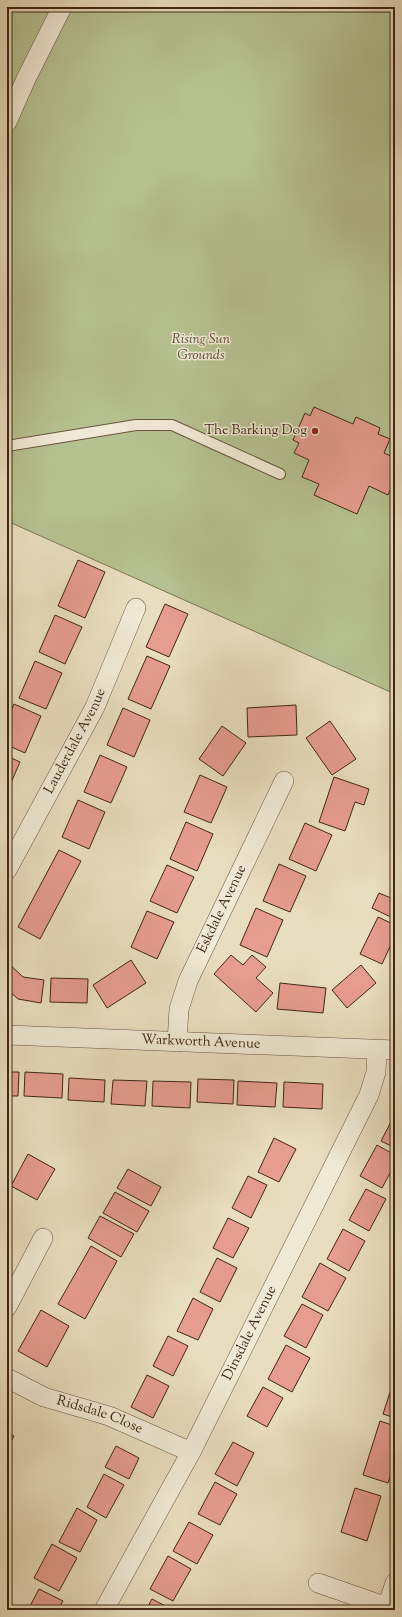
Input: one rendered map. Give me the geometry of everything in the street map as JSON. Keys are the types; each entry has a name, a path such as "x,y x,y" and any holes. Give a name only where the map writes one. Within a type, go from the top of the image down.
{"street":[{"path":"7,122 26,79 62,7"},
{"name":"Lauderdale Avenue","path":"7,870 95,707 136,608"},
{"name":"Eskdale Avenue","path":"177,1042 179,1009 188,981 284,781"},
{"name":"Warkworth Avenue","path":"7,1035 386,1050"},
{"name":"Dinsdale Avenue","path":"104,1610 192,1452 369,1095 376,1072 386,1050"},
{"path":"7,1307 43,1238"},
{"name":"Ridsdale Close","path":"7,1378 44,1397 109,1416 192,1452"},
{"path":"318,1584 387,1607 395,1583"}],"lane":[{"path":"7,446 136,425 172,425 280,474"}],"green space":[{"name":"Rising Sun Grounds","path":"7,7 395,7 395,694 7,521"}],"building":[{"path":"314,407 353,424 356,417 380,428 378,434 390,439 384,453 395,458 395,484 393,484 388,495 369,486 357,514 314,495 319,484 302,477 309,460 294,453 299,443 293,440 305,413 310,416"},
{"path":"78,560 105,572 85,618 58,606"},
{"path":"165,604 188,614 169,657 146,647"},
{"path":"55,615 82,627 65,664 39,652"},
{"path":"147,656 170,666 151,709 128,699"},
{"path":"35,661 62,673 46,709 19,698"},
{"path":"14,704 41,716 25,753 7,745 7,720"},
{"path":"296,705 297,735 248,737 247,708"},
{"path":"123,708 150,720 134,757 107,745"},
{"path":"330,721 356,759 332,775 306,738"},
{"path":"222,726 246,743 223,776 199,759"},
{"path":"100,755 127,767 111,803 84,792"},
{"path":"7,756 20,762 7,792"},
{"path":"200,775 227,787 211,823 184,812"},
{"path":"334,777 369,789 364,805 355,802 345,831 319,822"},
{"path":"78,800 105,812 89,849 62,837"},
{"path":"186,822 213,834 197,871 170,859"},
{"path":"305,823 332,835 316,871 289,859"},
{"path":"59,850 81,861 40,939 18,927"},
{"path":"279,864 306,876 290,912 263,901"},
{"path":"167,865 194,877 177,913 150,901"},
{"path":"395,888 395,919 372,908 379,893 391,898"},
{"path":"256,908 283,920 267,957 240,945"},
{"path":"147,911 174,922 157,959 131,947"},
{"path":"378,917 395,925 395,936 382,964 360,954"},
{"path":"231,955 243,965 252,955 266,967 256,978 273,993 256,1012 214,974"},
{"path":"131,960 146,983 107,1008 93,985"},
{"path":"7,962 23,977 44,980 41,1003 18,999 7,989"},
{"path":"361,965 376,983 347,1008 332,990"},
{"path":"51,978 88,979 87,1003 50,1002"},
{"path":"280,983 326,988 323,1013 277,1009"},
{"path":"7,1072 19,1072 18,1096 7,1096"},
{"path":"25,1072 63,1074 62,1098 24,1096"},
{"path":"69,1078 105,1080 104,1102 68,1100"},
{"path":"198,1079 234,1080 233,1104 197,1102"},
{"path":"113,1080 147,1081 145,1106 111,1104"},
{"path":"153,1081 191,1082 190,1108 152,1106"},
{"path":"238,1081 277,1083 275,1107 237,1105"},
{"path":"284,1082 323,1084 322,1109 283,1107"},
{"path":"395,1114 395,1148 381,1141"},
{"path":"274,1138 296,1149 279,1182 258,1172"},
{"path":"377,1145 395,1155 395,1164 382,1188 360,1176"},
{"path":"28,1154 55,1169 37,1200 11,1186"},
{"path":"128,1169 161,1187 151,1206 117,1188"},
{"path":"248,1176 267,1185 251,1218 232,1208"},
{"path":"366,1189 386,1199 369,1231 349,1220"},
{"path":"115,1192 149,1211 137,1232 103,1213"},
{"path":"100,1216 134,1234 121,1257 88,1238"},
{"path":"228,1218 249,1228 233,1258 213,1248"},
{"path":"343,1229 365,1241 349,1271 327,1259"},
{"path":"91,1246 117,1261 85,1319 58,1304"},
{"path":"217,1258 237,1268 220,1302 200,1292"},
{"path":"320,1263 346,1278 328,1311 302,1297"},
{"path":"193,1298 213,1309 198,1340 177,1331"},
{"path":"302,1304 323,1315 306,1348 284,1336"},
{"path":"41,1310 69,1326 47,1367 18,1351"},
{"path":"168,1336 188,1346 173,1376 153,1366"},
{"path":"286,1345 310,1358 292,1392 268,1379"},
{"path":"147,1375 169,1386 153,1418 131,1407"},
{"path":"395,1377 395,1418 383,1414"},
{"path":"263,1387 283,1398 267,1427 247,1416"},
{"path":"380,1421 395,1426 395,1462 388,1483 363,1475"},
{"path":"7,1432 14,1436 7,1448"},
{"path":"233,1442 254,1453 237,1486 215,1474"},
{"path":"116,1446 139,1458 129,1479 105,1467"},
{"path":"104,1474 124,1485 106,1518 87,1507"},
{"path":"215,1482 237,1494 220,1525 198,1514"},
{"path":"355,1488 381,1496 367,1541 341,1532"},
{"path":"77,1508 97,1520 80,1552 59,1542"},
{"path":"189,1522 213,1535 197,1564 173,1551"},
{"path":"52,1544 77,1558 59,1591 34,1578"},
{"path":"168,1556 191,1569 173,1601 150,1589"},
{"path":"39,1589 63,1601 58,1610 28,1610"},
{"path":"152,1599 173,1610 146,1610"}],"place":[{"name":"The Barking Dog","path":"315,431"}]}
